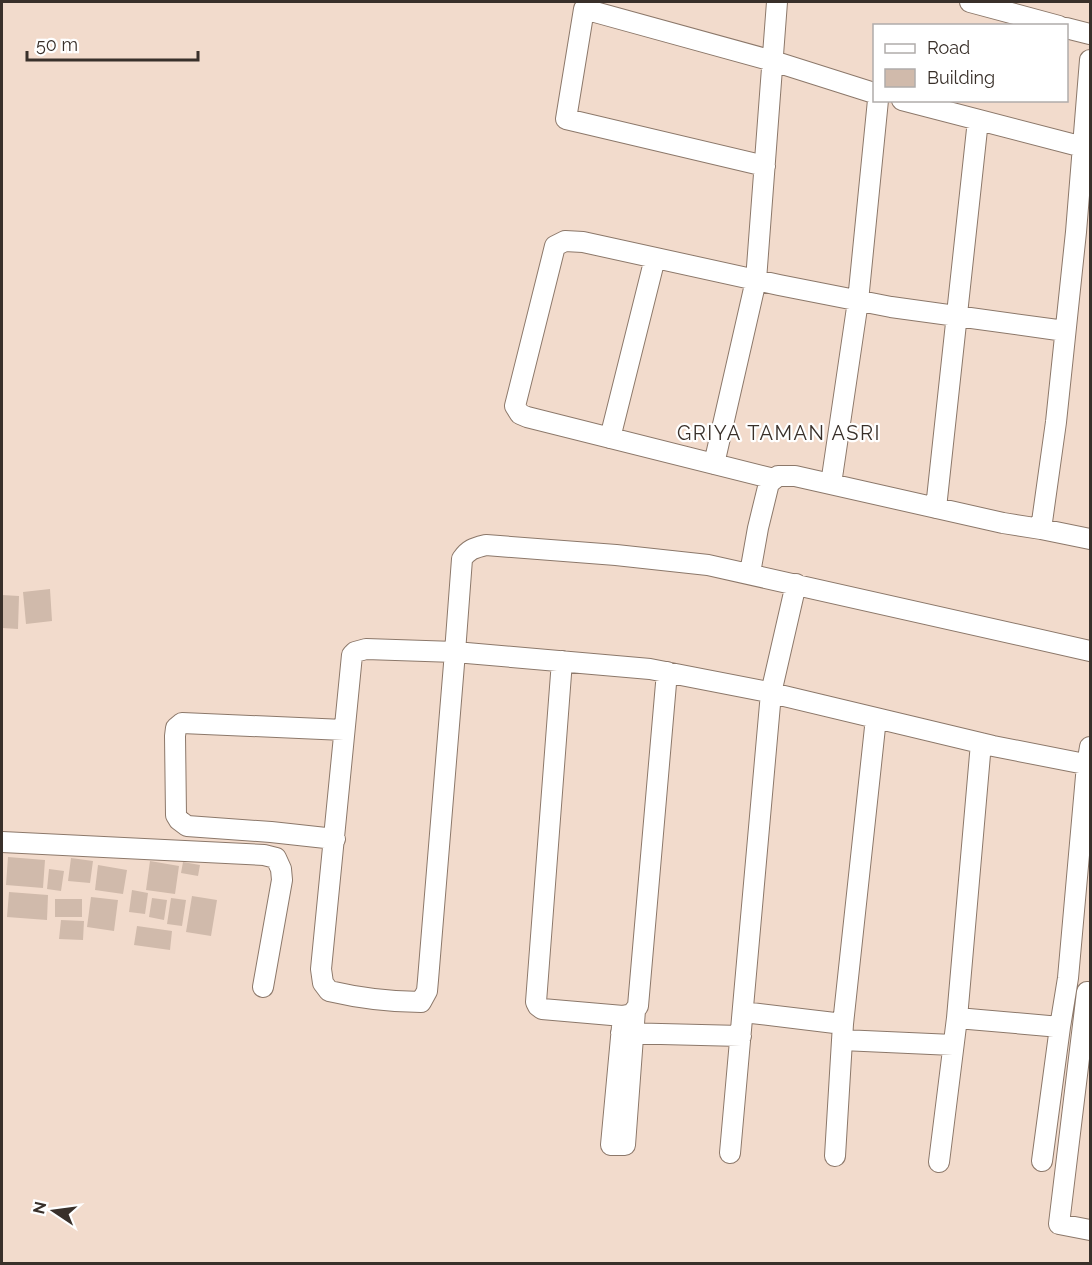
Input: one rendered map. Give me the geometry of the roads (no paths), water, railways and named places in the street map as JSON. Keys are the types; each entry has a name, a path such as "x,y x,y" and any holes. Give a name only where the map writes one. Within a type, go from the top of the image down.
{"street":[{"path":"714,464 756,280 777,2"},
{"path":"979,3 1052,24"},
{"path":"765,166 566,119 584,9 773,61 873,93"},
{"path":"1068,28 1090,34"},
{"path":"1041,530 1056,422 1065,331 1083,233 1083,147 1090,60"},
{"path":"831,484 858,301 878,102"},
{"path":"910,102 1083,147"},
{"path":"936,508 978,120"},
{"path":"774,479 520,414 515,406 555,246 565,241 573,241 858,301 1065,331"},
{"path":"610,438 655,258"},
{"path":"750,573 769,483 778,476 795,476 1003,523 1090,539"},
{"path":"1042,1161 1084,865 1089,759 981,743 771,693 650,669 454,652 366,649 355,652 352,656 344,730 321,969 325,987 329,991 340,994 421,1002 427,991 454,652 462,559 474,548 486,545 708,565 1090,651"},
{"path":"730,1153 771,693 796,584"},
{"path":"562,661 536,1002 542,1009 628,1023 741,1036"},
{"path":"628,1023 638,1006 667,672"},
{"path":"835,1156 843,1032 876,718"},
{"path":"335,839 183,824 176,816 175,736 176,728 182,723 344,730"},
{"path":"939,1162 957,1018 981,743"},
{"path":"2,842 264,855 276,858 281,869 282,880 263,987"},
{"path":"1066,988 1089,992 1082,1108 1059,1224 1090,1230"},
{"path":"743,1012 843,1032 953,1045"},
{"path":"957,1018 1060,1027"}],"district":[{"name":"GRIYA TAMAN ASRI","path":"779,433"}]}
